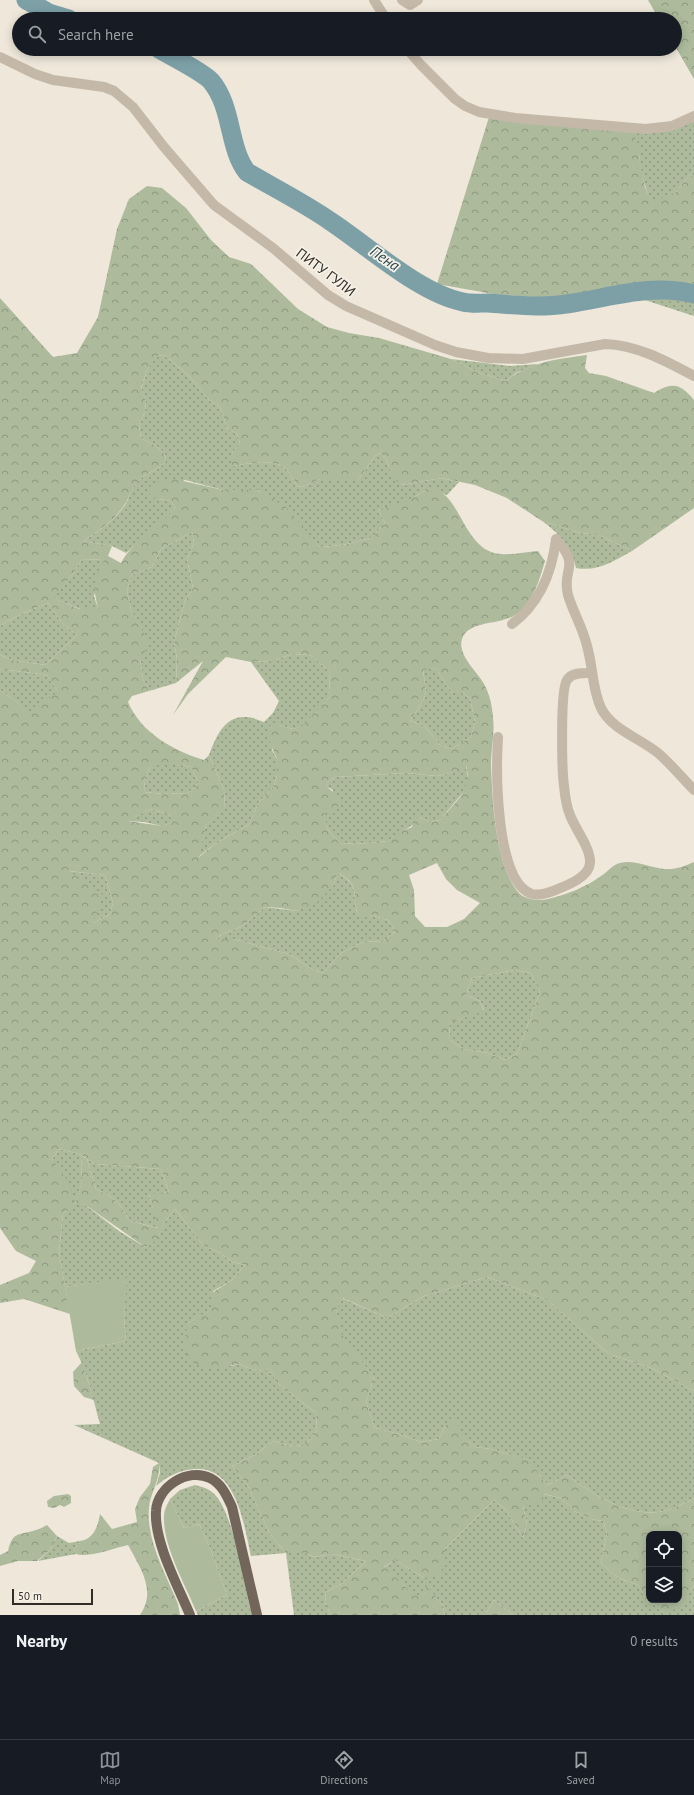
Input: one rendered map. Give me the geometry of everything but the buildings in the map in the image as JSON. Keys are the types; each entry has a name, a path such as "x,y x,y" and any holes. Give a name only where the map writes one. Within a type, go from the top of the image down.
{"main road":[{"path":"190,1615 166,1558 157,1525 156,1511 158,1500 168,1487 180,1479 200,1476 210,1478 219,1484 225,1492 232,1507 257,1615"}],"street":[{"path":"374,0 382,12"},
{"path":"402,0 410,5 418,0"},
{"name":"ПИТУ ГУЛИ","path":"0,56 35,74 53,80 104,87 114,91 133,107 164,147 214,205 268,244 328,295 346,306 435,345 471,356 523,359 604,344 617,344 638,349 694,376"},
{"path":"413,56 455,99 465,106 479,112 514,118 646,129 672,126 694,116"},
{"path":"512,624 522,617 539,595 553,557 556,539 570,558 571,563 567,590 587,645 598,700 604,714 617,726 657,753 694,790"},
{"path":"498,737 497,780 501,829 508,862 517,881 523,888 532,894 544,894 578,878 588,869 590,863 586,848 570,816 566,801 562,763 563,696 565,684 569,677 582,673 592,673"}],"green space":[{"path":"648,0 694,0 694,79 681,56 682,56 682,12 655,12"},
{"path":"490,114 625,128 635,138 639,145 639,157 645,187 652,202 676,192 690,174 694,177 694,289 672,284 645,284 556,299 493,294 437,284"},
{"path":"694,116 694,177 690,174 676,192 652,203 642,175 639,160 639,145 625,128 646,129"},
{"path":"147,186 162,188 186,208 211,240 229,257 251,264 298,309 327,327 349,333 379,338 451,359 477,372 506,381 524,369 534,365 587,355 585,368 589,373 606,376 654,393 666,387 680,387 694,400 694,508 632,551 599,535 580,533 542,521 507,498 475,485 441,478 402,485 392,477 387,460 380,453 375,456 359,479 320,479 303,487 297,486 287,470 276,464 261,462 232,466 232,454 240,442 237,434 227,428 220,407 209,400 187,374 164,355 157,356 147,370 141,388 146,402 145,412 139,425 141,438 161,450 164,453 166,461 160,467 139,480 121,510 112,520 83,541 112,546 108,556 121,563 132,548 175,507 171,501 153,498 148,492 150,486 170,478 223,490 257,490 286,507 320,547 343,545 371,538 385,523 378,510 413,498 425,490 434,489 443,493 451,501 471,534 479,544 489,551 501,554 515,554 538,551 545,561 531,598 521,610 509,618 478,626 465,633 461,645 462,651 468,663 484,684 490,700 493,724 491,757 496,832 505,868 512,883 520,894 526,898 537,900 562,895 589,884 615,865 621,863 633,862 659,868 672,869 694,862 694,1391 649,1367 609,1354 547,1300 487,1277 424,1296 387,1318 343,1298 336,1310 342,1335 374,1378 366,1402 375,1428 399,1434 421,1442 439,1439 446,1424 456,1418 462,1436 475,1447 491,1449 533,1461 539,1475 548,1485 567,1475 610,1502 634,1511 659,1512 694,1499 694,1585 683,1605 665,1614 652,1603 682,1603 682,1531 646,1531 646,1598 638,1585 618,1578 601,1563 607,1532 603,1521 591,1519 576,1512 561,1498 544,1494 542,1504 523,1506 527,1524 523,1538 505,1509 494,1500 445,1549 441,1576 424,1578 395,1560 384,1567 413,1595 420,1596 426,1592 426,1585 442,1604 445,1615 329,1615 330,1613 325,1602 326,1592 341,1584 366,1561 332,1554 314,1557 306,1553 286,1553 270,1534 248,1486 232,1466 258,1453 273,1441 293,1446 302,1445 307,1442 317,1431 316,1413 275,1381 273,1373 251,1369 239,1364 213,1369 199,1366 188,1357 184,1348 187,1324 213,1308 213,1292 231,1281 245,1265 232,1262 220,1253 203,1245 175,1209 164,1223 157,1240 145,1247 84,1204 75,1205 63,1214 59,1253 70,1314 24,1299 0,1303 0,1285 29,1273 36,1261 16,1251 0,1228 0,690 17,702 27,714 58,692 47,675 0,669 0,655 12,660 45,665 77,635 63,624 48,603 19,615 0,626 0,298 53,357 77,353 98,317 117,229 129,199","holes":["192,532 194,543 187,559 193,588 185,601 174,642 177,659 176,683 203,661 173,715 188,694 226,657 251,662 272,661 292,654 310,655 329,671 330,697 302,726 293,729 279,725 269,726 267,736 277,759 277,775 274,786 259,802 249,824 215,844 199,857 206,825 225,809 224,790 209,755 204,760 181,752 170,746 150,732 141,723 128,702 132,696 149,691 143,679 140,659 150,644 131,610 127,591 131,575 152,567 161,549","82,559 104,560 97,574 95,584 98,609 79,609 54,598 72,575","436,668 453,693 462,693 470,698 475,722 471,737 451,749 440,745 424,725 410,721 423,701 426,692 423,670","151,765 181,765 191,767 199,783 188,793 164,794 144,792 145,780","466,765 468,774 465,789 457,801 440,820 430,822 419,817 414,819 412,827 397,833 389,841 356,844 340,843 327,829 324,812 333,812 337,808 341,798 327,787 326,783 335,777 407,773 437,776 450,773","150,809 168,814 175,821 162,826 128,821","437,863 446,879 457,890 480,903 464,919 447,927 425,927 415,916 414,890 409,875","69,871 105,875 113,903 110,914 93,923 103,895","338,873 351,883 354,892 356,909 359,915 370,915 388,920 395,931 384,941 363,942 341,953 323,973 312,969 289,954 233,939 216,939 224,933 241,927 265,907 297,911 319,901 333,886","515,970 531,973 540,992 517,1054 505,1060 488,1053 464,1049 450,1040 449,1023 484,1011 480,1001 466,995 472,978","59,1149 79,1154 86,1158 82,1159 82,1181 75,1204 68,1181 52,1159","87,1159 95,1164 161,1169 169,1192 149,1194 158,1228 130,1221 123,1209 113,1198 96,1189"]},
{"path":"666,290 694,294 694,316 623,293"},
{"path":"164,355 187,374 209,400 220,407 227,428 237,434 240,442 232,454 232,466 261,462 276,464 287,470 297,486 303,487 320,479 359,479 375,456 380,453 387,460 389,467 402,485 441,478 459,482 447,495 429,490 421,492 403,503 378,510 385,523 371,538 343,545 320,547 306,532 258,490 223,490 185,480 153,498 171,501 175,507 168,517 126,553 112,546 83,541 116,516 125,505 132,489 139,480 160,467 166,461 164,453 161,450 141,438 139,425 145,412 146,402 141,389 147,370 156,356"},
{"path":"451,359 510,366 538,364 516,373 506,381 477,372"},
{"path":"542,521 580,533 599,535 632,551 605,565 584,569 576,568 571,553 564,541 554,530"},
{"path":"192,532 194,543 187,559 193,588 185,601 174,642 177,659 176,683 149,691 143,679 140,659 140,627 131,610 127,591 131,575 152,567 161,549"},
{"path":"82,559 104,560 94,596 98,609 80,609 53,598 72,575"},
{"path":"48,603 63,624 77,635 45,665 12,660 0,655 0,626 19,615"},
{"path":"292,654 310,655 329,671 330,697 303,726 293,729 279,725 272,750 277,759 277,775 274,786 259,802 249,824 215,844 198,857 206,825 225,808 224,790 209,755 214,742 226,724 238,717 246,717 264,722 273,713 279,701 251,662 272,661"},
{"path":"436,668 453,693 462,693 470,698 475,722 471,737 451,749 440,745 424,725 410,721 423,701 426,692 423,669"},
{"path":"0,669 47,675 59,693 27,715 17,702 0,690"},
{"path":"466,764 468,781 466,789 440,820 430,822 419,817 409,828 397,834 389,841 356,844 340,843 327,829 323,811 333,812 333,790 327,787 326,783 335,777 407,773 437,776 450,773"},
{"path":"151,765 181,765 191,767 199,783 188,793 164,794 144,792 145,780"},
{"path":"150,809 168,814 176,821 162,826 144,822 127,821"},
{"path":"68,871 105,875 113,903 110,914 93,923"},
{"path":"338,873 351,883 356,909 359,915 370,915 388,920 395,931 384,941 363,942 341,953 323,973 312,969 289,954 233,939 215,940 224,933 241,927 265,907 297,911 333,886"},
{"path":"515,970 531,973 540,992 517,1054 505,1060 488,1053 464,1049 450,1040 449,1023 484,1010 480,1001 466,995 472,978"},
{"path":"59,1149 79,1154 87,1159 82,1159 82,1182 75,1204 52,1159"},
{"path":"87,1159 95,1164 161,1169 169,1192 149,1195 159,1228 130,1221 123,1209 113,1198 96,1189"},
{"path":"75,1204 84,1204 119,1231 145,1247 157,1239 164,1223 175,1209 203,1245 220,1253 232,1262 245,1265 231,1281 213,1291 214,1308 187,1324 231,1366 239,1364 251,1369 273,1373 275,1381 316,1413 317,1431 307,1442 302,1445 293,1446 273,1441 258,1453 232,1466 248,1486 270,1534 286,1553 251,1556 241,1514 236,1500 229,1487 220,1477 209,1471 195,1469 174,1474 156,1486 160,1473 159,1463 74,1425 100,1424 87,1378 76,1351 126,1341 124,1318 126,1279 65,1287 59,1253 63,1214"},
{"path":"487,1277 547,1300 609,1354 649,1367 694,1391 694,1499 659,1512 634,1511 610,1502 567,1475 548,1485 539,1475 532,1461 491,1449 475,1447 446,1424 439,1439 421,1442 399,1434 375,1428 366,1402 374,1378 341,1335 336,1310 342,1298 387,1318 424,1296"},
{"path":"127,1278 124,1318 126,1341 76,1351 65,1287"},
{"path":"82,1362 94,1400 84,1397 74,1386 73,1372"},
{"path":"159,1463 157,1480 150,1502 149,1520 154,1545 178,1604 180,1615 140,1615 145,1606 147,1588 142,1570 128,1545 88,1555 76,1554 74,1550 80,1541 89,1538 92,1535 98,1523 100,1514 112,1529 137,1522 135,1509 140,1497 150,1484 153,1467"},
{"path":"195,1485 212,1492 220,1501 226,1514 237,1549 252,1615 198,1615 196,1611 227,1595 210,1548 199,1524 184,1528 170,1499 180,1490"},
{"path":"68,1494 71,1496 71,1503 64,1507 60,1505 54,1508 48,1507 47,1501 54,1496"},
{"path":"543,1494 561,1498 576,1512 591,1519 603,1521 607,1532 601,1563 618,1578 638,1585 646,1598 646,1603 652,1603 664,1613 683,1604 694,1585 694,1615 513,1615 494,1600 485,1615 445,1615 442,1604 426,1586 426,1592 420,1597 412,1595 405,1586 383,1568 395,1560 424,1578 445,1549 494,1500 505,1509 523,1538 527,1524 523,1506"},
{"path":"170,1499 184,1528 199,1524 210,1548 227,1595 196,1611 167,1540 164,1514"},
{"path":"47,1525 57,1536 51,1549 37,1561 18,1561 0,1566 0,1555 8,1551 12,1540 15,1537"},
{"path":"57,1536 69,1543 80,1541 74,1550 76,1554 38,1561 51,1549"},
{"path":"286,1553 306,1553 314,1557 332,1554 366,1561 341,1584 326,1592 325,1602 330,1613 329,1615 294,1615"},
{"path":"494,1600 513,1615 485,1615"}],"waterway":[{"name":"Пена","path":"26,0 47,12"},
{"name":"Пена","path":"171,56 207,77 218,91 227,115 236,151 247,172 320,214 394,268 429,289 446,297 469,303 536,306 576,303 615,295 654,290 694,294"}]}
